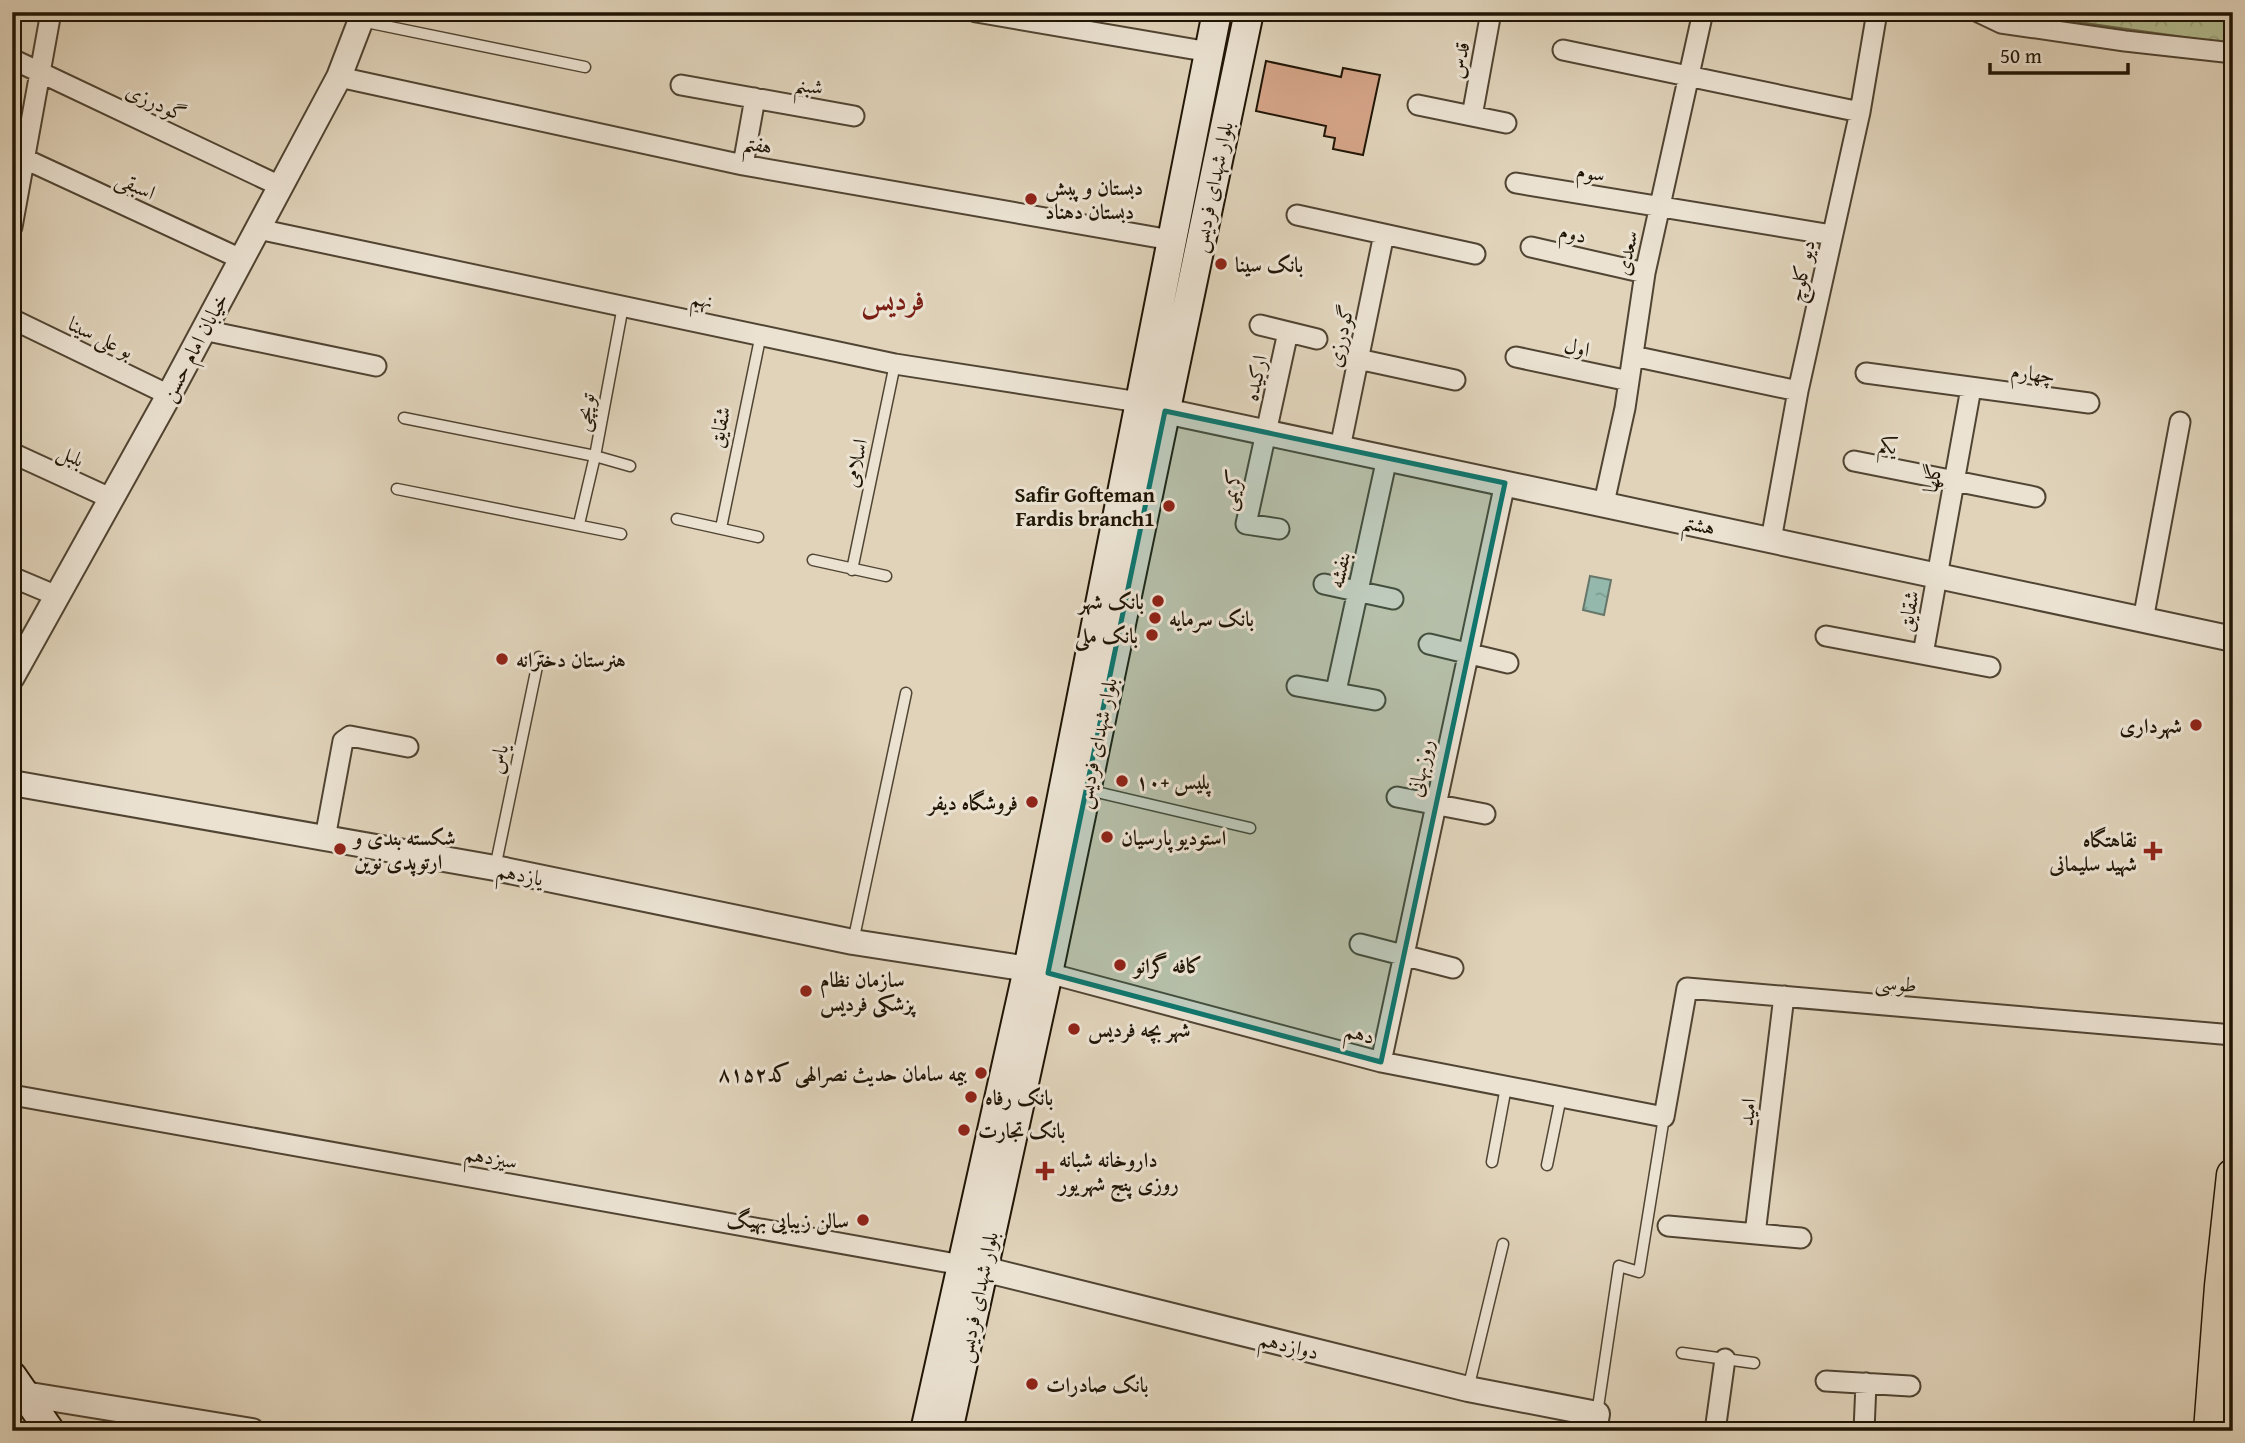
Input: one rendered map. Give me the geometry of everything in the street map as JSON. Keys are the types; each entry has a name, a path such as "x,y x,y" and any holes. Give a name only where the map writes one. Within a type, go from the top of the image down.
{"main road":[{"name":"بلوار شهدای فردیس","path":"1038,971 1087,790 1152,406 1171,240 1217,12"},
{"name":"بلوار شهدای فردیس","path":"925,1431 972,1267 1038,971 1152,406 1249,12"},
{"path":"2210,1431 2224,1360 2233,1175"},
{"name":"بلوار شهدای فردیس","path":"948,1431 972,1267"},
{"path":"18,1385 50,1431"}],"street":[{"path":"12,228 18,156 41,73 51,12"},
{"path":"976,12 1198,50"},
{"name":"قدس","path":"1472,116 1491,12"},
{"name":"سعدی","path":"1604,503 1620,434 1645,273 1703,12"},
{"name":"دیو کلوچ","path":"1771,540 1798,391 1860,112 1877,12"},
{"path":"1978,12 2000,23 2233,53"},
{"name":"خیابان امام حسن","path":"12,677 169,395 339,77 362,16"},
{"path":"1563,50 1860,112"},
{"name":"گودرزی","path":"12,59 280,186"},
{"name":"هفتم","path":"339,77 743,165 1171,240"},
{"name":"شبنم","path":"681,85 854,116"},
{"path":"743,165 755,98"},
{"path":"1418,105 1506,123"},
{"name":"اسبقی","path":"18,156 241,259"},
{"name":"سوم","path":"1516,183 1832,235"},
{"path":"1297,215 1475,254"},
{"name":"نهم","path":"258,229 895,364 1152,406"},
{"name":"گودرزی","path":"1340,448 1384,234"},
{"name":"دوم","path":"1531,247 1645,273"},
{"name":"بو علی سینا","path":"12,319 169,395"},
{"path":"1260,325 1317,339"},
{"path":"203,330 376,366"},
{"name":"ارکیده","path":"1267,432 1288,332"},
{"path":"1633,356 1798,391"},
{"name":"اول","path":"1516,357 1629,381"},
{"path":"1358,359 1455,380"},
{"path":"1866,373 1971,388"},
{"name":"چهارم","path":"1971,388 2089,403"},
{"name":"گلها","path":"1937,576 1971,388"},
{"name":"هشتم","path":"1152,406 2233,639"},
{"path":"2143,620 2180,422"},
{"name":"کریمی","path":"1267,432 1246,524 1279,529"},
{"name":"بلبل","path":"12,453 110,498"},
{"name":"بنفشه","path":"1336,691 1387,458"},
{"name":"یکم","path":"1854,461 1954,482"},
{"path":"1954,482 2035,497"},
{"name":"روزبهانی","path":"1381,1062 1505,483"},
{"name":"شقایق","path":"1923,654 1937,576"},
{"path":"12,577 57,596"},
{"path":"1324,584 1393,598"},
{"path":"1826,636 1990,667"},
{"path":"1429,644 1508,663"},
{"path":"1297,686 1375,700"},
{"path":"325,838 343,741 350,736 359,736 408,747"},
{"name":"یازدهم","path":"12,783 495,868 853,942 1038,971"},
{"path":"1397,797 1485,814"},
{"path":"1360,944 1453,968"},
{"name":"دهم","path":"1038,971 1381,1062 1664,1118"},
{"name":"طوسی","path":"1664,1118 1687,988 2233,1035"},
{"name":"امید","path":"1755,1234 1784,996"},
{"name":"سیزدهم","path":"12,1095 972,1267"},
{"path":"1668,1226 1801,1238"},
{"name":"دوازدهم","path":"972,1267 1468,1389 1595,1423"},
{"path":"1716,1431 1725,1359"},
{"path":"1826,1381 1910,1386"},
{"path":"1864,1431 1866,1383"},
{"path":"18,1385 252,1431"}],"lane":[{"path":"362,16 584,67"},
{"name":"توپچی","path":"579,524 595,456 623,306"},
{"name":"شقایق","path":"721,528 761,334"},
{"name":"اسلامی","path":"852,570 895,364"},
{"path":"404,418 595,456 630,466"},
{"path":"397,489 621,534"},
{"path":"677,519 758,537"},
{"path":"813,560 886,576"},
{"name":"یاس","path":"495,868 539,657"},
{"path":"853,942 906,693"},
{"path":"1087,790 1250,828"},
{"path":"1492,1162 1506,1087"},
{"path":"1547,1165 1561,1097"},
{"path":"1595,1423 1619,1266 1639,1272 1664,1118"},
{"path":"1468,1389 1503,1244"},
{"path":"1682,1353 1754,1363"}],"highlighted area":[{"path":"1165,411 1505,483 1381,1062 1048,973"}],"green space":[{"path":"2019,12 2233,12 2233,44 2022,14"}],"water":[{"path":"1590,576 1611,580 1604,615 1583,610"}],"building":[{"path":"1266,61 1341,77 1343,68 1380,75 1363,155 1333,149 1335,138 1324,136 1326,126 1256,111"}],"place":[{"name":"دبستان و پبش دبستان دهناد","path":"1031,199"},
{"name":"بانک سینا","path":"1221,264"},
{"name":"Safir Gofteman Fardis branch1","path":"1169,506"},
{"name":"بانک شهر","path":"1158,601"},
{"name":"بانک سرمایه","path":"1155,618"},
{"name":"بانک ملی","path":"1152,635"},
{"name":"هنرستان دخترانه","path":"502,659"},
{"name":"شهرداری","path":"2196,725"},
{"name":"پلیس +۱۰","path":"1122,781"},
{"name":"فروشگاه دیفر","path":"1032,802"},
{"name":"استودیو پارسیان","path":"1107,837"},
{"name":"شکسته بندی و ارتوپدی نوین","path":"340,849"},
{"name":"نقاهتگاه شهید سلیمانی","path":"2153,851"},
{"name":"کافه گرانو","path":"1120,965"},
{"name":"سازمان نظام پزشکی فردیس","path":"806,991"},
{"name":"شهر بچه فردیس","path":"1074,1029"},
{"name":"بیمه سامان حدیث نصرالهی کد۸۱۵۲","path":"981,1073"},
{"name":"بانک رفاه","path":"971,1097"},
{"name":"بانک تجارت","path":"964,1130"},
{"name":"داروخانه شبانه روزی پنج شهریور","path":"1045,1171"},
{"name":"سالن زیبایی بهیگ","path":"863,1220"},
{"name":"بانک صادرات","path":"1032,1384"}],"district":[{"name":"فردیس","path":"893,299"}]}
